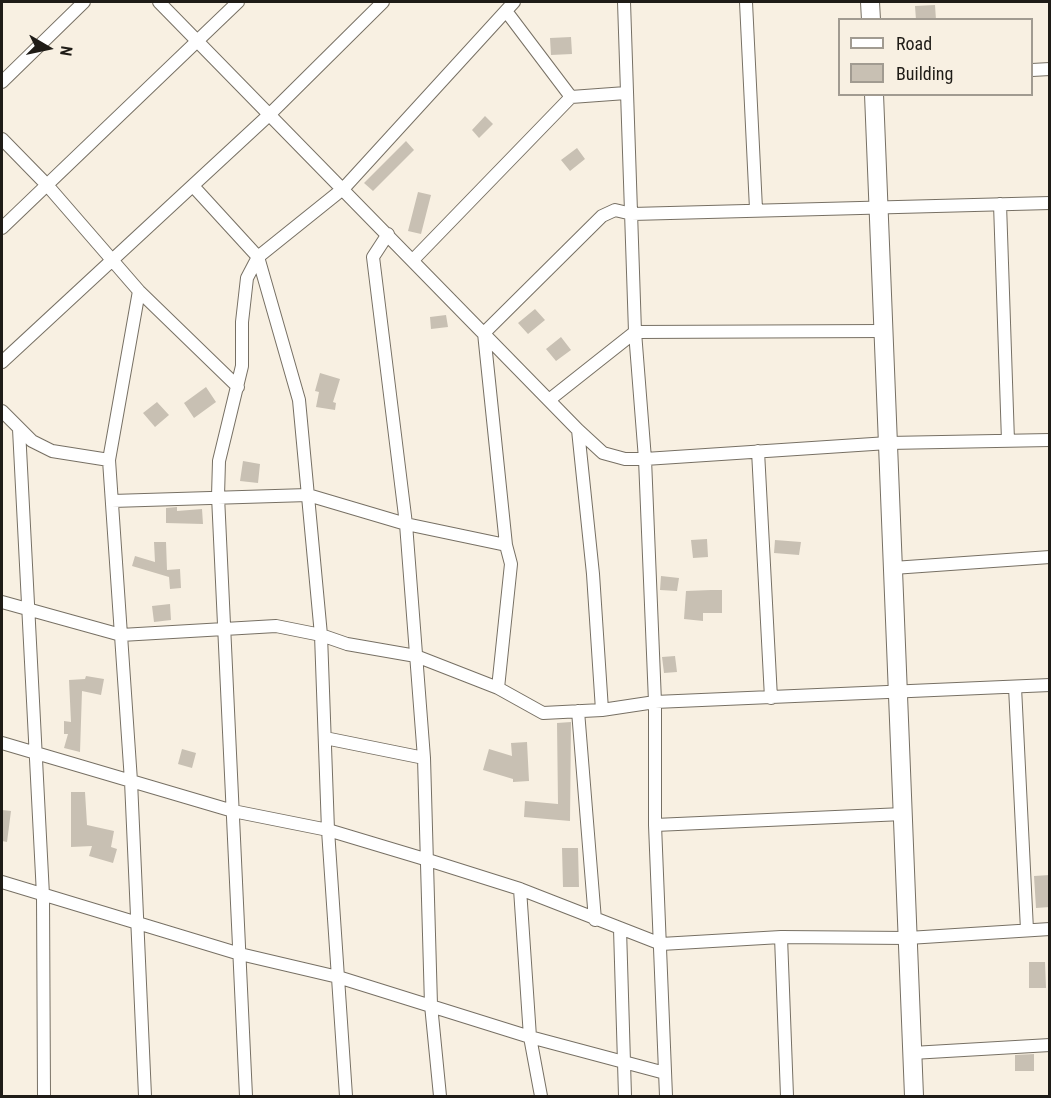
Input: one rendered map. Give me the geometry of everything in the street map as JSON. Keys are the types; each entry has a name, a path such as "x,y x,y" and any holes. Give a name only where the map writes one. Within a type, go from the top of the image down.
{"street":[{"path":"2,82 84,2"},
{"path":"159,2 603,453 625,459 645,459 888,443 1050,440"},
{"path":"2,228 238,2"},
{"path":"2,362 270,114 383,2"},
{"path":"624,2 635,332 645,459 655,702 655,825 666,1096"},
{"path":"746,2 756,209"},
{"path":"870,2 871,18"},
{"path":"246,1096 218,496 219,461 243,366 242,322 247,278 258,257 344,188 510,6 571,97"},
{"path":"1033,70 1050,69"},
{"path":"413,260 571,97 626,93"},
{"path":"874,96 914,1096"},
{"path":"2,140 47,185 139,291 238,387"},
{"path":"193,186 258,257 299,399 321,635 328,830 346,1096"},
{"path":"484,333 603,216 615,210 632,214 1050,203"},
{"path":"1000,204 1008,441"},
{"path":"388,234 373,257 406,525 424,758 431,1005 440,1096"},
{"path":"139,291 109,460 131,781 145,1096"},
{"path":"549,400 635,332 884,331"},
{"path":"484,333 506,545 511,564 498,688"},
{"path":"2,411 32,441 52,451 109,460"},
{"path":"19,429 43,895 44,1096"},
{"path":"578,430 593,574 603,710"},
{"path":"758,451 771,698"},
{"path":"112,501 308,495 406,525 506,545"},
{"path":"893,568 1050,557"},
{"path":"2,602 121,635 276,626 321,635 347,644 416,656 498,688 543,713 603,710 655,702 1050,685"},
{"path":"1015,687 1027,930"},
{"path":"578,711 595,920"},
{"path":"325,738 424,758"},
{"path":"2,743 233,811 328,830 428,860 520,889 661,944 782,937 908,938 1050,928"},
{"path":"655,825 903,814"},
{"path":"2,882 240,954 338,977 530,1037 665,1073"},
{"path":"520,889 530,1037 541,1096"},
{"path":"620,929 625,1096"},
{"path":"782,937 787,1096"},
{"path":"912,1053 1050,1045"}],"building":[{"path":"935,5 936,18 916,18 915,6"},
{"path":"571,37 572,54 551,55 550,38"},
{"path":"485,116 493,124 479,138 472,130"},
{"path":"406,141 414,150 373,191 364,183"},
{"path":"577,148 585,159 570,171 561,160"},
{"path":"418,192 431,195 421,234 408,231"},
{"path":"535,309 545,320 528,334 518,323"},
{"path":"446,315 448,327 431,329 430,317"},
{"path":"561,337 571,350 556,361 546,349"},
{"path":"320,373 340,379 333,402 336,403 335,410 316,407 319,392 315,391"},
{"path":"206,387 216,402 194,418 184,403"},
{"path":"157,402 169,415 155,427 143,413"},
{"path":"243,461 260,464 258,483 240,481"},
{"path":"177,507 177,511 202,509 203,524 166,523 166,508"},
{"path":"707,539 708,557 693,558 691,540"},
{"path":"775,540 801,542 799,555 774,553"},
{"path":"154,542 166,542 167,570 180,569 181,588 170,589 169,577 132,566 135,556 155,562"},
{"path":"661,576 679,578 677,591 660,590"},
{"path":"722,590 722,613 703,613 703,621 684,619 686,591"},
{"path":"170,604 171,620 154,622 152,606"},
{"path":"675,656 677,672 664,673 662,657"},
{"path":"86,676 104,679 101,695 82,691 80,752 64,748 68,734 64,734 64,721 71,722 69,680 85,679"},
{"path":"571,722 570,821 524,817 525,801 558,804 557,723"},
{"path":"527,742 529,781 513,782 513,779 483,770 489,749 512,756 511,743"},
{"path":"182,749 196,753 192,768 178,764"},
{"path":"71,792 85,792 87,825 114,831 111,847 117,849 113,863 89,856 92,846 71,847"},
{"path":"2,810 11,811 7,842 2,841"},
{"path":"562,848 578,848 579,887 563,887"},
{"path":"1050,875 1050,907 1036,908 1034,876"},
{"path":"1029,962 1045,962 1046,988 1029,988"},
{"path":"1034,1054 1034,1071 1015,1071 1015,1055"}]}
